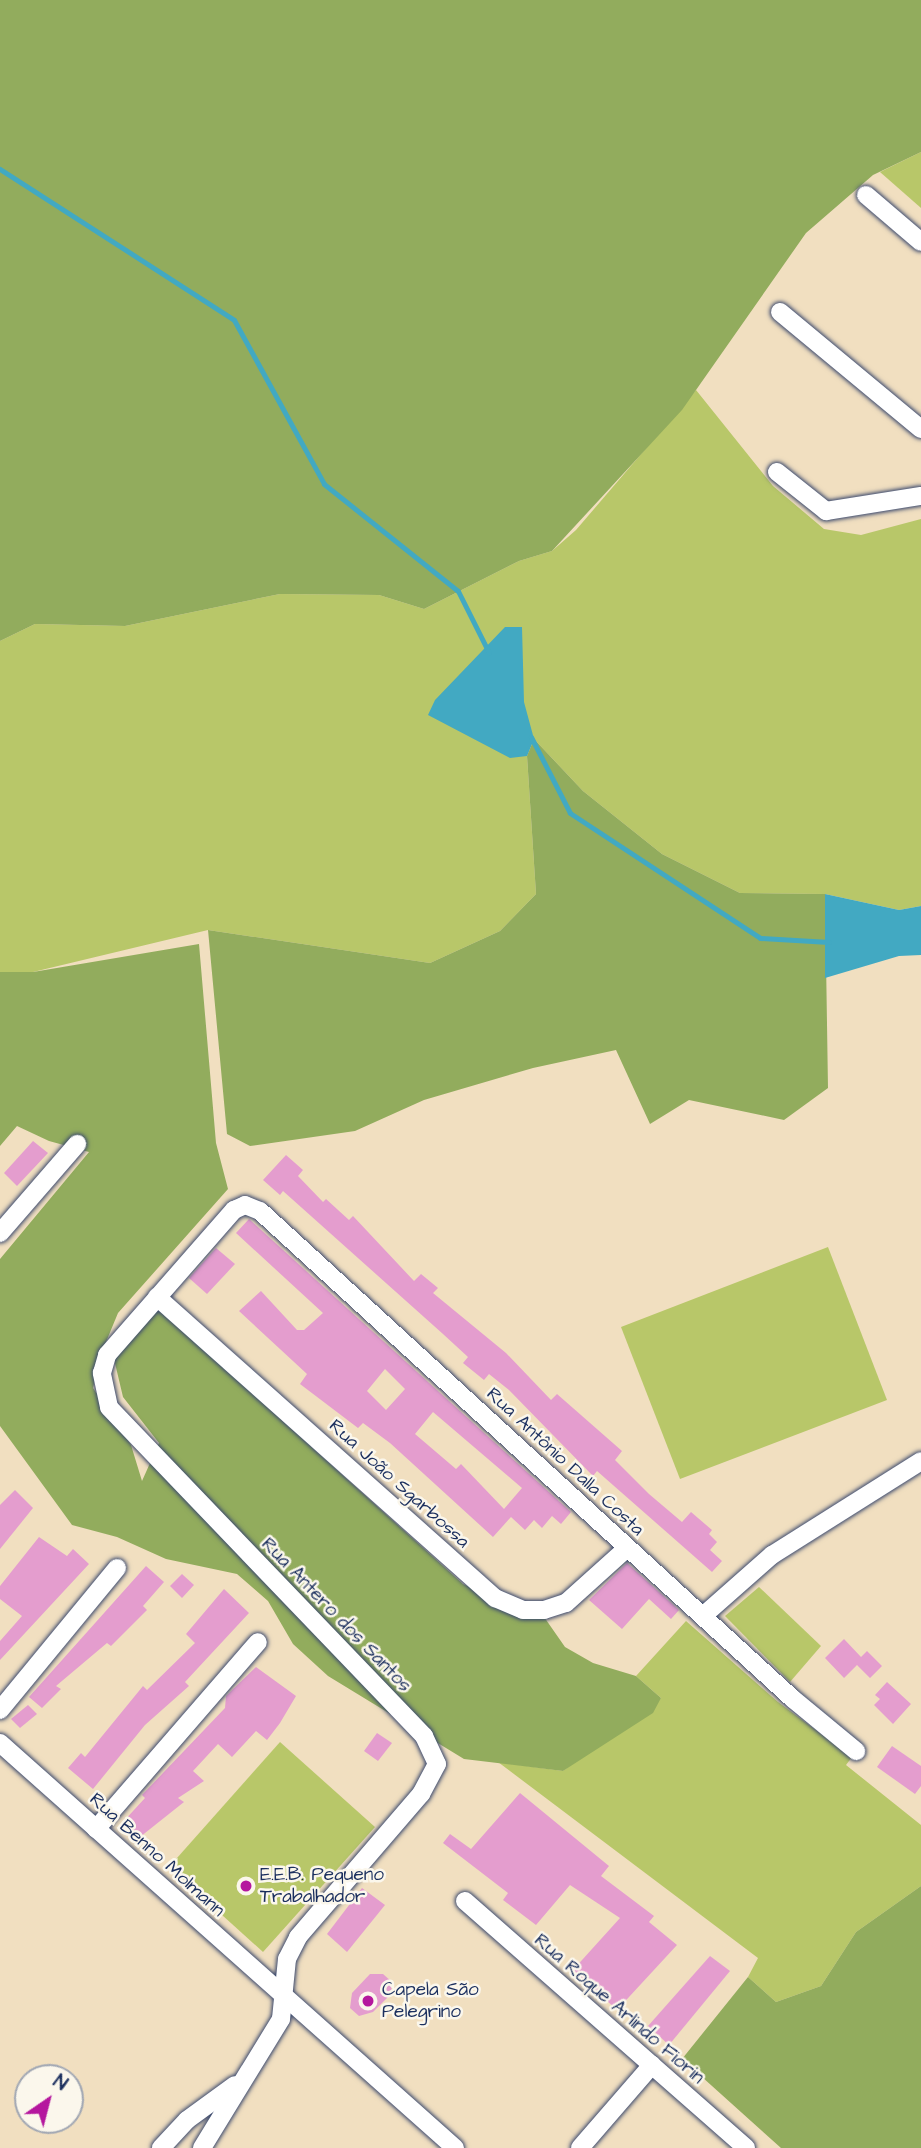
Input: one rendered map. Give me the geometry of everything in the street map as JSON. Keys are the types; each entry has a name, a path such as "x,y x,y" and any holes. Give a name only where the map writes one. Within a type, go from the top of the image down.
{"street":[{"path":"866,195 921,242"},
{"path":"780,312 921,429"},
{"path":"777,472 826,511 921,496"},
{"path":"0,1233 77,1144"},
{"name":"Rua Antero dos Santos","path":"202,2148 238,2083 270,2041 286,1997 287,1959 298,1937 421,1794 437,1763 424,1736 109,1406 102,1373 107,1356 234,1210 245,1205"},
{"name":"Rua Antônio Dalla Costa","path":"245,1205 260,1211 627,1548 856,1751"},
{"name":"Rua João Sgarbossa","path":"158,1297 495,1598 523,1610 544,1611 566,1603 627,1548"},
{"path":"704,1615 772,1555 921,1461"},
{"path":"0,1710 117,1568"},
{"path":"96,1829 258,1642"},
{"name":"Rua Benno Molmann","path":"0,1743 455,2148"},
{"name":"Rua Roque Arlindo Fiorin","path":"465,1901 746,2148"},
{"path":"580,2148 652,2065"},
{"name":"Rua Antero dos Santos","path":"161,2148 187,2119 238,2083"}],"green space":[{"path":"0,0 921,0 921,152 873,175 806,233 682,410 552,551 519,561 424,609 379,595 280,594 125,626 35,624 0,641"},
{"path":"921,152 921,208 880,172"},
{"path":"696,390 773,486 824,529 861,535 921,519 921,906 899,910 825,894 740,893 662,854 583,791 534,739 527,756 536,894 500,931 430,963 208,930 33,972 0,972 0,641 35,624 125,626 280,594 379,595 424,609 519,561 552,551 576,530"},
{"path":"534,739 583,791 662,854 740,893 825,894 828,1088 784,1120 689,1100 650,1124 616,1050 533,1068 424,1100 355,1131 250,1146 227,1134 208,930 430,963 500,931 536,894 527,756"},
{"path":"199,944 216,1143 228,1189 118,1313 101,1354 93,1388 131,1445 142,1481 159,1443 123,1397 114,1359 150,1301 463,1584 517,1610 542,1614 565,1647 593,1663 636,1676 661,1698 653,1713 563,1771 464,1759 328,1676 293,1644 268,1601 237,1574 166,1559 117,1537 72,1525 0,1426 0,1259 89,1152 49,1141 17,1126 0,1146 0,972 33,972"},
{"path":"828,1247 887,1400 680,1479 621,1327"},
{"path":"759,1587 821,1646 790,1682 725,1616"},
{"path":"686,1621 778,1702 852,1757 846,1765 921,1825 921,1886 856,1932 821,1986 776,2002 748,1977 758,1958 498,1762 563,1771 661,1698 636,1676"},
{"path":"280,1742 375,1827 263,1952 169,1867"},
{"path":"921,1886 921,2148 781,2148 682,2059 748,1977 776,2002 821,1986 856,1932"}],"water":[{"path":"505,627 522,627 524,702 534,739 527,756 510,758 428,715 435,700"},
{"path":"825,894 899,910 921,906 921,955 899,956 825,978"}],"building":[{"path":"33,1141 48,1153 17,1186 4,1173"},
{"path":"286,1155 303,1170 298,1176 323,1202 326,1199 349,1220 353,1216 414,1281 421,1274 438,1288 433,1293 506,1353 551,1400 557,1394 622,1451 615,1460 649,1494 682,1522 691,1512 712,1530 709,1534 717,1542 710,1550 722,1561 712,1572 597,1471 593,1476 509,1390 489,1374 484,1380 463,1363 468,1357 443,1334 283,1191 280,1195 263,1180"},
{"path":"249,1219 571,1512 561,1524 552,1516 542,1528 534,1520 525,1530 511,1517 493,1537 390,1443 363,1423 358,1428 300,1384 307,1374 239,1311 261,1291 297,1330 304,1330 323,1313 236,1233","holes":["385,1369 405,1389 386,1410 367,1391","433,1412 522,1488 504,1509 461,1464 456,1469 415,1434"]},
{"path":"216,1248 235,1264 207,1294 189,1278"},
{"path":"15,1490 33,1508 0,1549 0,1505"},
{"path":"39,1537 67,1556 73,1549 89,1564 0,1660 0,1641 22,1616 0,1599 0,1586"},
{"path":"627,1563 679,1610 671,1619 649,1599 622,1629 589,1600"},
{"path":"146,1566 164,1582 143,1606 147,1610 111,1646 107,1643 56,1686 61,1689 42,1708 29,1697"},
{"path":"182,1574 194,1585 182,1598 170,1586"},
{"path":"224,1589 249,1613 185,1682 189,1686 145,1725 93,1789 68,1768 81,1753 85,1757 143,1686 147,1690 195,1643 186,1634"},
{"path":"844,1639 861,1657 867,1651 882,1666 870,1678 857,1665 844,1678 825,1658"},
{"path":"256,1667 296,1696 280,1723 267,1740 256,1731 232,1757 218,1744 193,1771 204,1781 178,1798 184,1802 140,1837 122,1823 145,1798 142,1795 225,1708 226,1696"},
{"path":"887,1682 911,1704 893,1724 874,1705 880,1699 875,1695"},
{"path":"28,1705 37,1714 20,1728 11,1719"},
{"path":"377,1733 392,1743 378,1761 364,1751"},
{"path":"892,1746 921,1766 921,1786 915,1794 877,1767"},
{"path":"520,1793 609,1866 601,1876 654,1916 649,1922 677,1945 617,2010 573,1970 620,1918 570,1885 536,1925 503,1900 508,1893 443,1843 450,1834 471,1849"},
{"path":"362,1888 385,1905 347,1952 327,1934"},
{"path":"710,1956 730,1971 669,2045 648,2026"},
{"name":"Capela São Pelegrino","path":"370,1974 383,1974 392,1982 391,1994 373,2012 359,2016 350,2008 352,1993"}],"waterway":[{"path":"0,169 234,320 324,484 458,591 489,653"},
{"path":"531,737 570,813 760,938 829,942"}],"place":[{"name":"E.E.B. Pequeno Trabalhador","path":"246,1886"},
{"name":"Capela São Pelegrino","path":"368,2001"}]}
